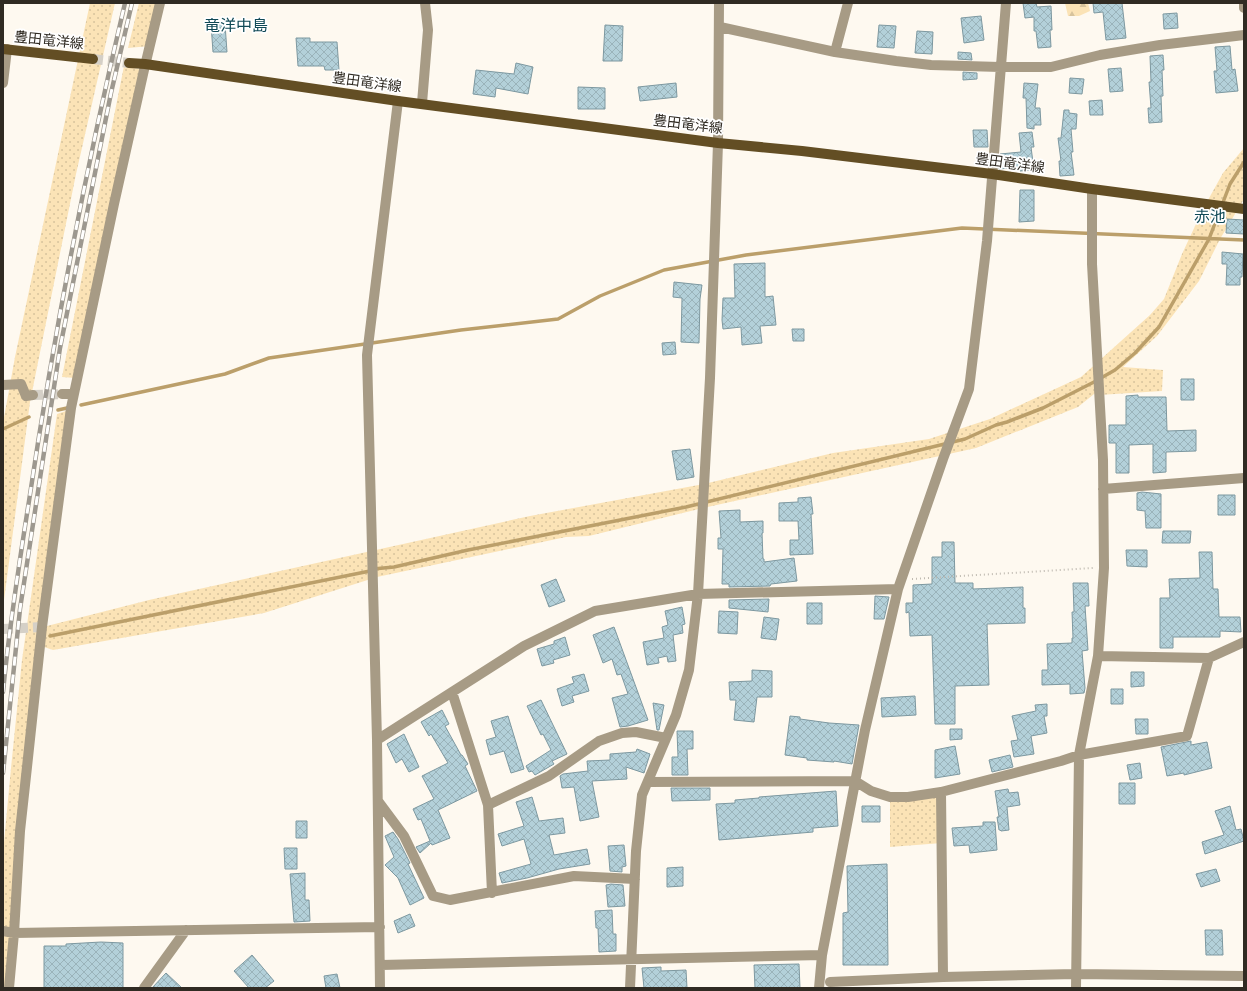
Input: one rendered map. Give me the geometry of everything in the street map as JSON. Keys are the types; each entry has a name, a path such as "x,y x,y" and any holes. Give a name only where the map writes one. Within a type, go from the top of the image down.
{"main road":[{"name":"豊田竜洋線","path":"5,49 92,59"},
{"name":"豊田竜洋線","path":"129,63 145,64 398,101 718,143 810,152 992,174 1244,209"}],"street":[{"path":"9,988 20,831 41,634 74,394 113,209 160,3"},
{"path":"422,103 428,30 425,3"},
{"path":"630,988 636,852 642,796 676,716 689,670 698,594 708,415 718,143 719,3"},
{"path":"835,52 848,3"},
{"path":"819,988 822,954 864,730 899,585 969,389 987,240 1006,3"},
{"path":"1244,3 1244,8"},
{"path":"720,27 835,52 931,65 1000,67 1051,67 1100,54 1244,35"},
{"path":"3,83 5,49"},
{"path":"380,988 381,965 377,740 367,355 398,101"},
{"path":"1076,988 1079,755 1098,656 1104,568 1103,460 1092,264 1092,189"},
{"path":"3,385 21,384 26,396 33,396"},
{"path":"62,394 74,394"},
{"path":"1103,489 1244,478"},
{"path":"377,740 524,646 595,612 698,594 899,585"},
{"path":"1098,656 1209,658 1244,642"},
{"path":"648,782 855,781 871,791 890,797 908,797 941,792 1079,755 1187,736 1209,658"},
{"path":"452,692 488,805 492,892"},
{"path":"488,805 549,776 599,741 622,733 636,732 666,738"},
{"path":"941,792 943,977"},
{"path":"378,801 404,836 433,896 450,900 574,876 635,879"},
{"path":"3,931 14,933 380,927"},
{"path":"144,988 186,930"},
{"path":"381,965 631,960 822,954"},
{"path":"830,982 943,977 1076,974 1244,976"}],"path":[{"path":"899,585 1104,568"}],"green space":[{"path":"90,3 115,3 76,174 30,402 3,608 3,423 15,357"},
{"path":"139,3 160,3 150,46 128,48"},
{"path":"1065,3 1088,3 1090,11 1079,16 1068,16"},
{"path":"124,66 144,70 75,378 62,377"},
{"path":"1244,148 1244,199 1220,239 1199,281 1157,336 1123,367 1163,370 1162,391 1099,395 1099,390 1078,407 976,448 703,508 589,536 566,537 377,577 264,613 53,650 41,646 9,988 3,988 3,853 22,660 57,414 69,410 43,627 149,600 530,516 704,484 833,453 929,439 990,419 1081,377 1150,315 1164,299 1182,254 1203,209 1223,173"},
{"path":"941,792 942,843 890,847 890,797"}],"building":[{"path":"1023,3 1036,3 1037,7 1051,6 1051,47 1038,48 1036,31 1034,31 1034,17 1025,18"},
{"path":"1093,3 1122,3 1126,38 1106,40 1103,12 1094,13"},
{"path":"1177,13 1178,28 1164,29 1163,14"},
{"path":"981,16 984,40 964,43 961,18"},
{"path":"211,24 225,24 227,52 213,52"},
{"path":"605,25 623,26 622,61 603,61"},
{"path":"879,25 896,26 894,48 877,47"},
{"path":"917,31 933,32 932,54 915,53"},
{"path":"296,38 310,38 310,42 337,42 339,70 325,70 324,66 298,66"},
{"path":"1230,46 1232,70 1235,69 1238,91 1216,93 1214,71 1217,71 1215,47"},
{"path":"958,52 971,53 972,60 958,59"},
{"path":"1163,55 1163,96 1161,96 1162,122 1149,123 1148,108 1151,108 1149,82 1151,82 1150,56"},
{"path":"516,63 533,67 528,94 496,88 495,97 473,94 476,70 514,74"},
{"path":"1121,68 1123,91 1110,92 1108,69"},
{"path":"963,72 977,73 977,79 963,80"},
{"path":"1070,78 1084,79 1082,94 1069,93"},
{"path":"676,83 677,97 640,101 638,87"},
{"path":"1024,83 1038,84 1035,108 1040,108 1041,125 1034,125 1034,129 1027,128 1026,98 1023,98"},
{"path":"578,87 605,88 605,109 578,109"},
{"path":"1102,100 1103,115 1090,115 1089,101"},
{"path":"1064,110 1069,110 1069,113 1077,114 1076,129 1071,129 1073,152 1071,152 1074,175 1060,176 1059,161 1061,161 1058,138 1061,138"},
{"path":"973,130 987,130 988,147 974,147"},
{"path":"1032,132 1034,147 1031,147 1034,170 1020,171 1020,167 999,169 1000,154 1021,152 1019,133"},
{"path":"1020,190 1034,190 1034,221 1019,222"},
{"path":"1227,219 1244,220 1244,234 1226,233"},
{"path":"1222,252 1243,254 1242,277 1240,277 1240,285 1226,285 1227,264 1222,264"},
{"path":"765,263 765,297 773,296 776,325 760,326 762,343 742,345 741,327 723,329 723,298 735,298 734,264"},
{"path":"674,282 702,285 700,299 699,343 681,342 682,298 673,297"},
{"path":"792,329 804,329 804,341 793,341"},
{"path":"675,342 676,354 663,355 662,343"},
{"path":"1181,379 1194,379 1194,400 1181,400"},
{"path":"1138,395 1138,397 1166,397 1167,431 1196,430 1196,451 1166,452 1166,472 1153,473 1153,444 1129,445 1129,473 1116,473 1116,443 1109,443 1109,425 1126,425 1126,396"},
{"path":"690,449 694,477 677,480 672,451"},
{"path":"1142,492 1161,494 1161,528 1146,528 1145,511 1137,510 1137,493"},
{"path":"1218,495 1235,495 1235,515 1218,515"},
{"path":"811,497 813,514 811,514 813,554 790,555 790,540 799,540 798,521 779,521 779,503 798,502 798,498"},
{"path":"740,510 740,522 763,521 762,533 764,562 794,558 797,581 771,584 770,586 729,587 729,584 722,584 723,549 718,549 718,538 721,538 719,511"},
{"path":"1163,531 1191,531 1190,543 1162,543"},
{"path":"942,542 954,542 955,583 973,583 973,589 1023,587 1023,608 1025,608 1025,623 987,624 989,685 955,686 955,724 935,724 932,635 910,636 909,612 906,613 906,603 913,603 913,585 932,584 932,557 942,557"},
{"path":"1126,550 1147,550 1147,567 1127,566"},
{"path":"1199,552 1212,552 1213,589 1218,589 1219,617 1240,617 1241,632 1220,631 1220,637 1173,637 1173,648 1160,648 1160,598 1170,598 1169,579 1200,578"},
{"path":"556,579 565,601 549,607 541,585"},
{"path":"1073,583 1088,583 1089,606 1085,606 1088,650 1082,651 1085,688 1084,693 1070,694 1070,684 1042,685 1042,670 1048,670 1047,644 1072,643 1072,612 1074,612"},
{"path":"875,596 889,597 884,619 874,619"},
{"path":"769,599 768,612 729,608 729,600"},
{"path":"807,603 822,603 822,624 807,624"},
{"path":"682,607 685,624 682,625 683,633 673,635 676,661 668,662 667,656 658,658 659,663 647,665 643,642 664,638 662,627 668,625 665,611"},
{"path":"719,611 738,612 737,634 718,633"},
{"path":"764,617 779,619 776,640 761,638"},
{"path":"614,627 648,720 620,727 612,698 628,694 621,674 617,675 612,659 603,663 593,635"},
{"path":"565,637 570,655 553,660 554,663 542,666 537,649 554,644 554,641"},
{"path":"752,670 772,671 772,697 757,697 754,722 734,720 736,700 730,700 729,682 752,681"},
{"path":"1131,672 1144,672 1144,686 1131,687"},
{"path":"584,674 589,691 572,696 574,702 562,706 557,689 574,683 572,677"},
{"path":"1111,689 1123,689 1123,704 1111,704"},
{"path":"915,696 916,715 882,717 881,698"},
{"path":"541,700 567,754 552,761 554,764 535,775 532,771 529,772 526,766 551,750 543,734 541,735 527,706"},
{"path":"653,703 664,705 659,730 657,730"},
{"path":"1047,704 1047,716 1044,716 1047,733 1031,736 1034,754 1014,757 1011,741 1018,740 1012,716 1036,711 1035,705"},
{"path":"442,710 449,724 445,726 461,755 468,764 465,766 477,791 438,810 450,838 432,845 431,843 420,853 416,847 430,841 421,819 418,820 413,809 434,799 422,776 448,763 431,734 429,736 421,722"},
{"path":"508,716 524,769 511,773 504,751 490,755 486,740 496,737 491,721"},
{"path":"790,716 829,723 859,725 852,764 834,761 807,760 807,758 785,755"},
{"path":"1135,719 1148,719 1148,734 1136,734"},
{"path":"950,729 962,729 962,739 950,740"},
{"path":"677,731 693,731 693,749 687,749 688,775 672,775 672,757 678,757"},
{"path":"404,734 419,767 409,772 402,759 396,763 387,744"},
{"path":"1191,741 1191,745 1207,742 1212,768 1184,775 1184,773 1167,776 1161,747"},
{"path":"955,746 960,774 935,778 935,750"},
{"path":"637,749 650,754 644,773 626,767 627,779 592,781 599,817 580,821 574,787 562,788 560,776 563,774 588,771 587,761 610,760 610,754 636,752"},
{"path":"1010,755 1013,767 992,772 989,760"},
{"path":"1140,763 1142,778 1130,780 1127,765"},
{"path":"1119,783 1135,783 1135,804 1119,804"},
{"path":"671,788 710,788 710,800 672,801"},
{"path":"1008,789 1009,793 1018,792 1020,805 1007,807 1009,830 1001,831 999,830 997,817 999,817 995,791"},
{"path":"836,791 838,826 813,828 813,832 719,840 716,804 735,803 735,800 759,797"},
{"path":"532,797 539,821 563,818 565,833 549,835 554,855 587,849 590,864 559,869 502,883 499,873 531,864 524,839 502,846 498,834 524,826 516,802"},
{"path":"862,806 880,806 880,822 862,822"},
{"path":"1230,806 1236,830 1241,829 1244,841 1205,854 1202,842 1224,835 1215,811"},
{"path":"296,821 307,821 307,838 296,838"},
{"path":"983,822 995,822 997,850 970,853 969,845 954,846 952,828 983,826"},
{"path":"393,832 410,863 408,864 424,898 410,905 398,878 385,865 394,857 385,836"},
{"path":"624,845 626,866 622,867 622,872 610,871 608,846"},
{"path":"284,848 297,848 297,869 285,869"},
{"path":"887,864 888,965 843,965 843,913 848,912 847,866"},
{"path":"683,867 683,886 667,887 667,868"},
{"path":"1216,869 1220,881 1201,887 1196,874"},
{"path":"305,873 305,900 309,900 310,921 294,922 290,874"},
{"path":"606,885 623,885 625,906 608,907"},
{"path":"612,910 613,934 616,934 616,951 599,952 598,928 596,928 595,911"},
{"path":"410,914 415,926 398,933 394,921"},
{"path":"1205,930 1222,930 1223,955 1206,955"},
{"path":"101,942 123,943 123,988 44,988 44,946 66,946 66,944"},
{"path":"252,955 274,981 265,988 249,988 234,971"},
{"path":"799,964 800,988 755,988 754,965"},
{"path":"661,967 661,971 686,970 687,988 644,988 642,968"},
{"path":"166,973 182,988 152,988"},
{"path":"337,974 340,988 326,988 324,976"}],"waterway":[{"path":"50,636 370,571 373,569 394,567 468,550 686,507 965,439 996,425 1043,408 1115,370 1135,353 1159,327 1209,239 1230,184 1244,162"},
{"path":"81,405 225,374 269,358 461,330 558,319 600,296 664,270 746,255 962,228 1244,240"},
{"path":"58,410 67,408"},
{"path":"3,429 29,417"}],"tunnel":[{"path":"93,59 129,63"},
{"path":"33,395 62,394"},
{"path":"3,629 42,627"}],"railway":[{"path":"3,692 18,572 60,313 84,189 125,3"},
{"path":"3,773 20,609 60,348 111,93 132,3"}],"district":[{"name":"竜洋中島","path":"236,25"},
{"name":"赤池","path":"1210,216"}]}
